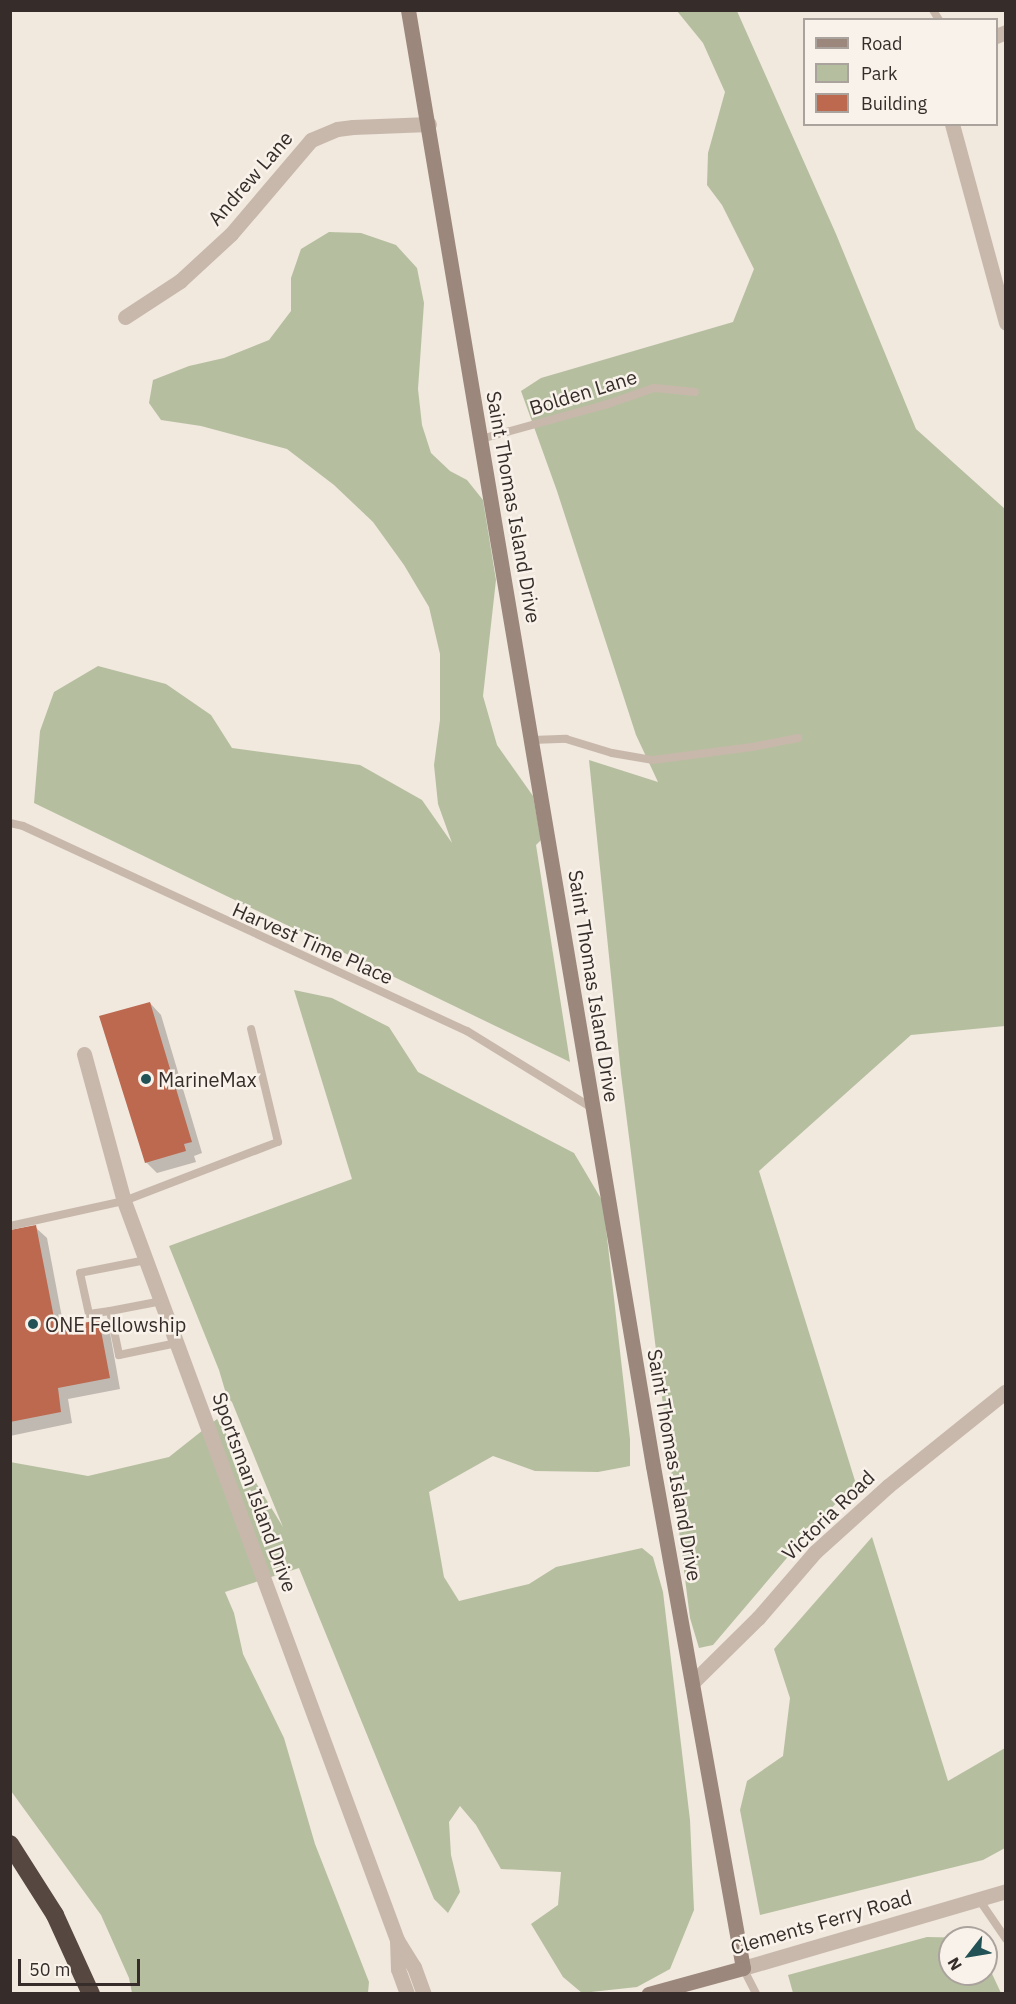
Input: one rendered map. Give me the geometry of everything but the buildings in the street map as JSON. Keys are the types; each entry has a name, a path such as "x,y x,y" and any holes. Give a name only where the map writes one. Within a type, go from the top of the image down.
{"highway":[{"path":"10,1844 56,1915 91,1994"}],"main road":[{"name":"Saint Thomas Island Drive","path":"408,10 593,1108 742,1968"},
{"name":"Clements Ferry Road","path":"648,1994 742,1968"}],"street":[{"name":"Andrew Lane","path":"125,317 180,281 231,234 311,140 323,134 353,127 429,124"},
{"path":"953,126 1005,323"},
{"name":"Sportsman Island Drive","path":"84,1054 124,1201 397,1941 414,1966 423,1994"},
{"name":"Victoria Road","path":"692,1683 758,1618 815,1552 888,1486 1005,1391"},
{"name":"Clements Ferry Road","path":"742,1968 1005,1891"},
{"name":"Sportsman Island Drive","path":"397,1941 398,1970 407,1994"}],"lane":[{"name":"Bolden Lane","path":"481,439 608,404 654,387 694,392"},
{"path":"532,740 566,739 612,753 653,760 798,738"},
{"name":"Harvest Time Place","path":"10,823 23,826 467,1031 593,1108"},
{"path":"10,1226 124,1201 278,1142 251,1029"},
{"path":"146,1260 80,1273 89,1314 162,1301"},
{"path":"110,1311 119,1355 177,1343"},
{"path":"978,1898 1005,1939"},
{"path":"742,1968 756,1994"}],"green space":[{"path":"677,11 737,11 836,234 916,429 1005,509 1005,1026 911,1035 759,1171 856,1484 820,1519 713,1645 699,1648 690,1618 621,1074 589,760 658,782 636,735 557,491 521,391 541,378 733,322 754,269 722,205 707,185 708,153 725,92 703,43"},
{"path":"329,232 361,233 396,245 417,268 424,303 418,389 422,425 431,453 450,471 467,480 483,500 496,580 483,696 497,745 533,796 541,840 536,845 570,1062 34,803 40,731 54,692 98,666 166,684 211,715 232,748 360,765 422,800 452,843 438,804 434,765 440,720 440,654 429,607 404,565 373,522 334,485 287,449 201,426 161,420 149,403 153,380 189,366 224,358 269,340 291,311 291,278 301,249"},
{"path":"294,990 332,998 389,1027 418,1072 574,1153 603,1202 630,1439 630,1466 598,1472 535,1471 493,1456 429,1492 444,1577 459,1601 529,1584 556,1567 642,1548 653,1557 663,1592 690,1820 694,1910 670,1969 637,1987 582,1993 563,1977 531,1924 558,1905 561,1872 501,1869 476,1825 460,1806 449,1822 451,1855 460,1892 448,1913 434,1899 299,1568 225,1592 234,1613 243,1654 284,1738 315,1844 369,1982 368,1993 132,1993 129,1978 101,1915 11,1791 10,1462 88,1476 169,1457 217,1419 283,1527 232,1402 227,1397 219,1370 169,1246 352,1179"},
{"path":"872,1537 948,1781 1005,1748 1005,1848 983,1860 760,1915 740,1810 747,1781 783,1756 790,1698 774,1649"},
{"path":"927,1937 938,1937 938,1986 998,1986 1001,1993 793,1993 788,1975"}],"place":[{"name":"MarineMax","path":"146,1079"},
{"name":"ONE Fellowship","path":"33,1324"}]}
